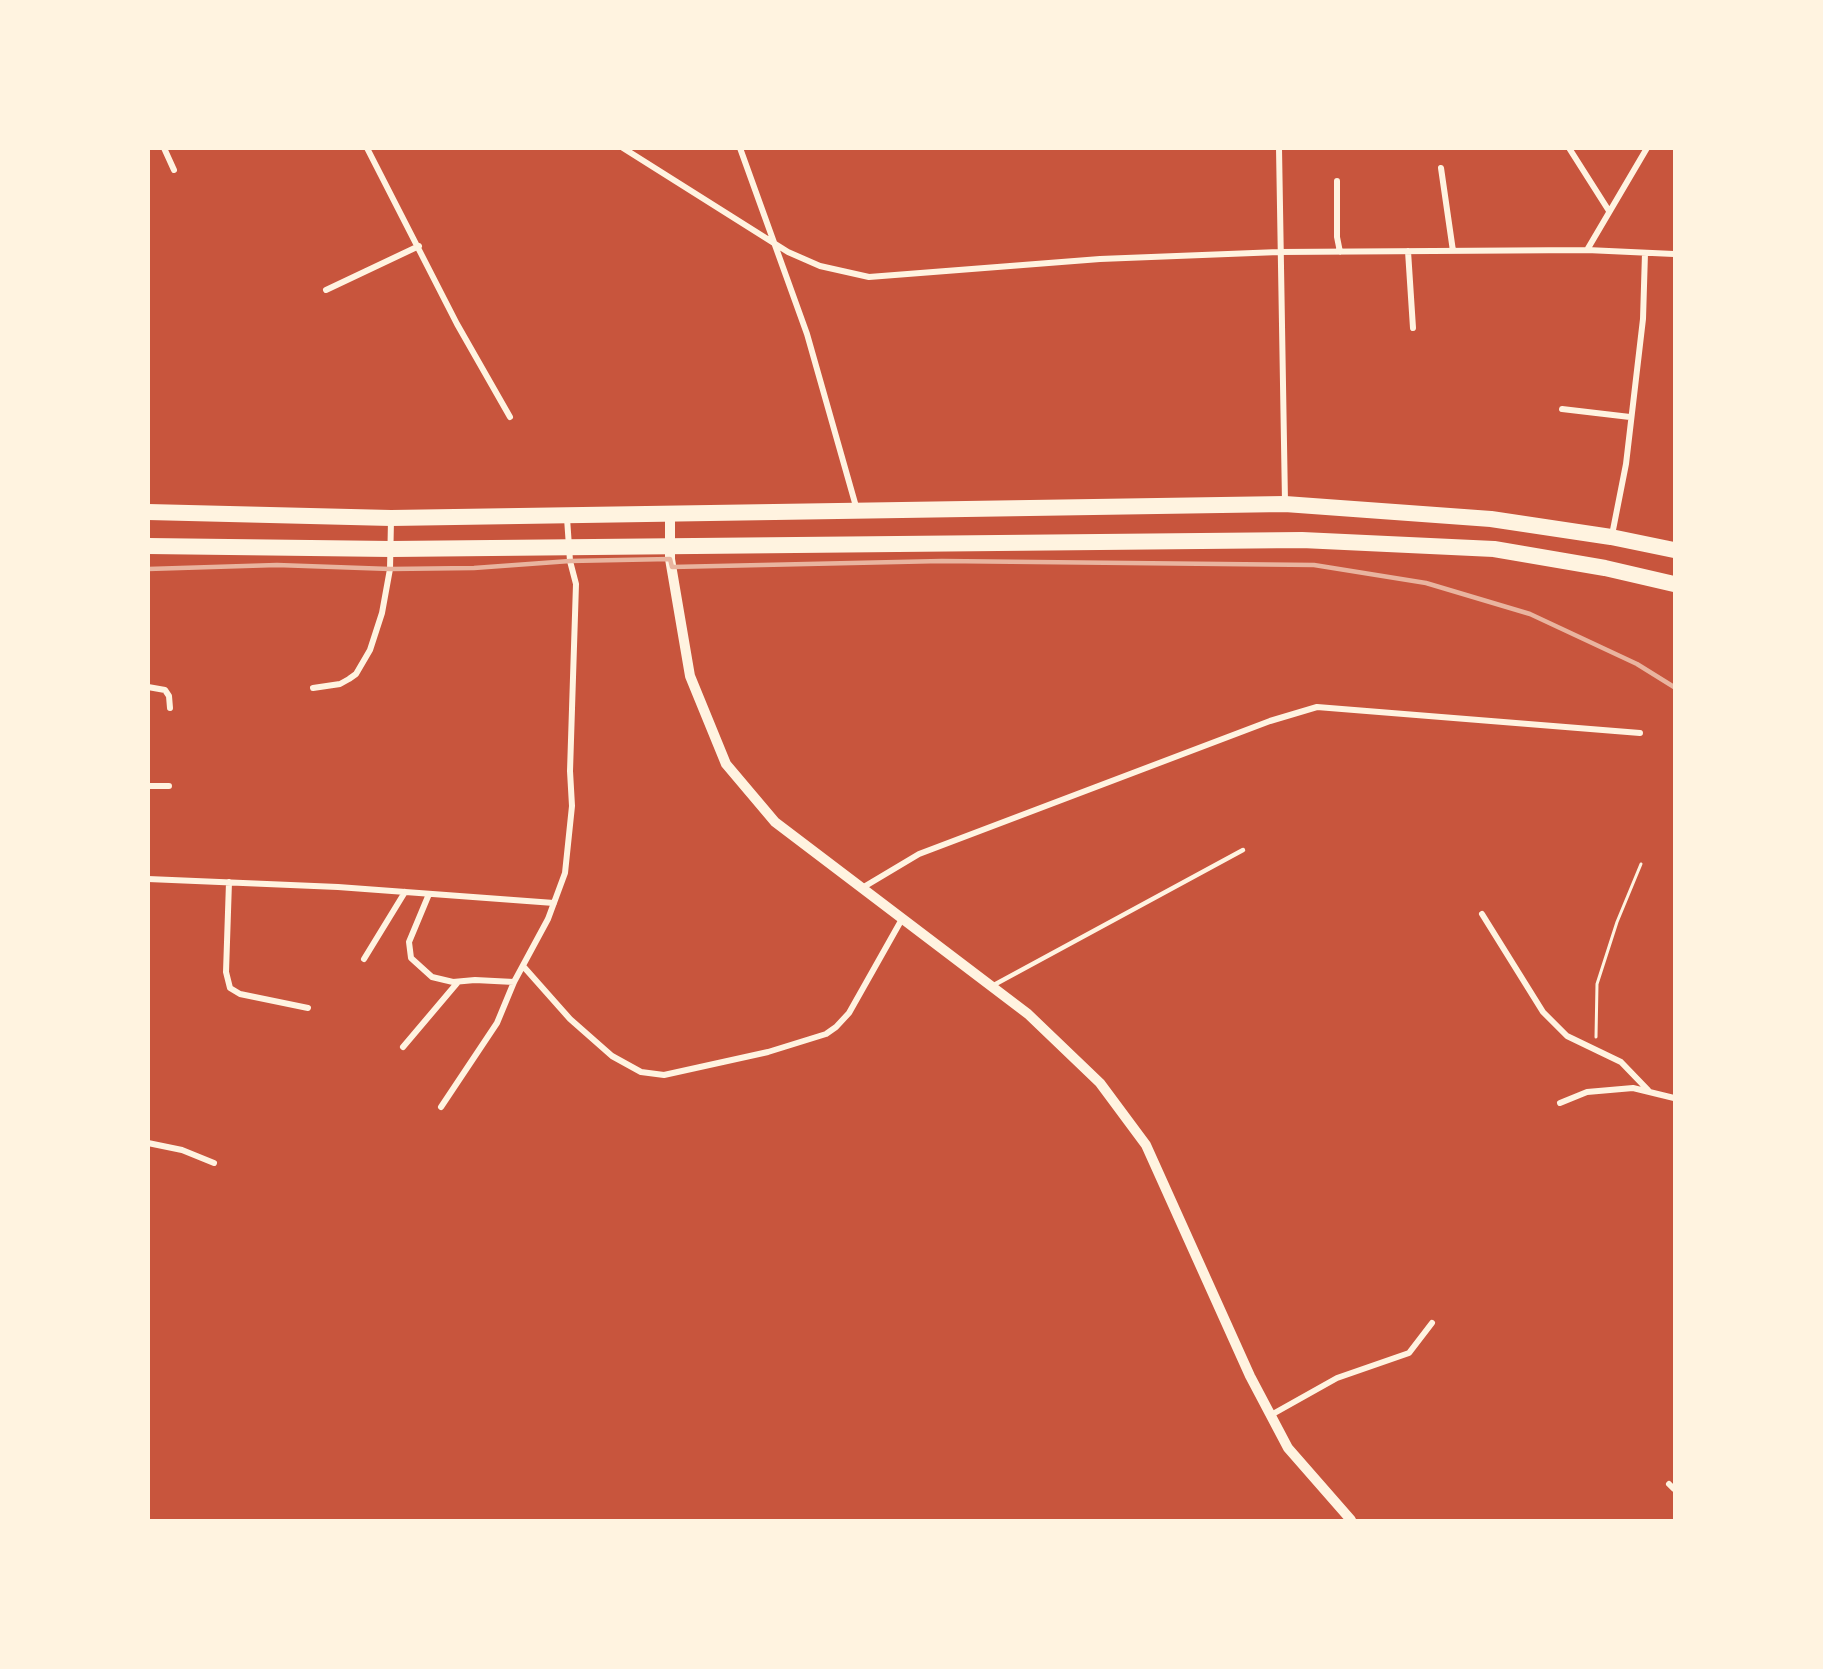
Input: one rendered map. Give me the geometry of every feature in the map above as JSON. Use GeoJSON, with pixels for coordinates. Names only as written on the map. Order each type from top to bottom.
{"type":"FeatureCollection","features":[{"type":"Feature","properties":{"kind":"highway"},"geometry":{"type":"LineString","coordinates":[[148,512],[392,518],[670,516],[1285,504],[1491,519],[1611,537],[1674,550]]}},
{"type":"Feature","properties":{"kind":"highway"},"geometry":{"type":"LineString","coordinates":[[148,546],[391,549],[1302,540],[1494,549],[1605,568],[1674,584]]}},
{"type":"Feature","properties":{"kind":"street"},"geometry":{"type":"LineString","coordinates":[[164,148],[174,170]]}},
{"type":"Feature","properties":{"kind":"street"},"geometry":{"type":"LineString","coordinates":[[367,148],[389,195],[419,246],[457,324],[510,417]]}},
{"type":"Feature","properties":{"kind":"street"},"geometry":{"type":"LineString","coordinates":[[623,148],[788,252],[820,266],[869,277],[1100,259],[1279,252],[1587,250],[1674,254]]}},
{"type":"Feature","properties":{"kind":"street"},"geometry":{"type":"LineString","coordinates":[[740,148],[807,334],[858,512]]}},
{"type":"Feature","properties":{"kind":"street"},"geometry":{"type":"LineString","coordinates":[[1279,148],[1285,504]]}},
{"type":"Feature","properties":{"kind":"street"},"geometry":{"type":"LineString","coordinates":[[1569,148],[1609,211]]}},
{"type":"Feature","properties":{"kind":"street"},"geometry":{"type":"LineString","coordinates":[[1587,250],[1647,148]]}},
{"type":"Feature","properties":{"kind":"street"},"geometry":{"type":"LineString","coordinates":[[1441,168],[1452,251]]}},
{"type":"Feature","properties":{"kind":"street"},"geometry":{"type":"LineString","coordinates":[[1336,181],[1337,237],[1340,252]]}},
{"type":"Feature","properties":{"kind":"street"},"geometry":{"type":"LineString","coordinates":[[326,290],[419,246]]}},
{"type":"Feature","properties":{"kind":"street"},"geometry":{"type":"LineString","coordinates":[[1408,251],[1413,328]]}},
{"type":"Feature","properties":{"kind":"street"},"geometry":{"type":"LineString","coordinates":[[1611,537],[1626,464],[1642,319],[1645,253]]}},
{"type":"Feature","properties":{"kind":"street"},"geometry":{"type":"LineString","coordinates":[[1562,409],[1630,417]]}},
{"type":"Feature","properties":{"kind":"street"},"geometry":{"type":"LineString","coordinates":[[441,1107],[491,1034],[514,982],[554,903],[565,873],[572,806],[570,760],[576,584],[568,547],[567,516]]}},
{"type":"Feature","properties":{"kind":"street"},"geometry":{"type":"LineString","coordinates":[[670,516],[669,545],[690,676],[726,764],[775,822],[1028,1014],[1100,1083],[1146,1145],[1251,1376],[1288,1448],[1351,1521]]}},
{"type":"Feature","properties":{"kind":"street"},"geometry":{"type":"LineString","coordinates":[[313,688],[340,684],[349,679],[356,674],[370,650],[382,613],[391,549],[392,518]]}},
{"type":"Feature","properties":{"kind":"street"},"geometry":{"type":"LineString","coordinates":[[148,687],[165,690],[170,696],[170,708]]}},
{"type":"Feature","properties":{"kind":"street"},"geometry":{"type":"LineString","coordinates":[[862,888],[919,854],[1270,721],[1317,707],[1640,733]]}},
{"type":"Feature","properties":{"kind":"street"},"geometry":{"type":"LineString","coordinates":[[148,786],[169,786]]}},
{"type":"Feature","properties":{"kind":"street"},"geometry":{"type":"LineString","coordinates":[[148,879],[405,892],[554,903]]}},
{"type":"Feature","properties":{"kind":"street"},"geometry":{"type":"LineString","coordinates":[[229,882],[226,972],[230,988],[240,994],[308,1008]]}},
{"type":"Feature","properties":{"kind":"street"},"geometry":{"type":"LineString","coordinates":[[364,959],[405,892]]}},
{"type":"Feature","properties":{"kind":"street"},"geometry":{"type":"LineString","coordinates":[[429,894],[412,932],[409,953],[411,958],[432,977],[458,982],[475,980],[514,982]]}},
{"type":"Feature","properties":{"kind":"street"},"geometry":{"type":"LineString","coordinates":[[1482,914],[1543,1012],[1567,1036],[1621,1062],[1648,1090]]}},
{"type":"Feature","properties":{"kind":"street"},"geometry":{"type":"LineString","coordinates":[[523,966],[577,1025],[612,1056],[641,1072],[664,1075],[768,1052],[826,1034],[849,1013],[902,919]]}},
{"type":"Feature","properties":{"kind":"street"},"geometry":{"type":"LineString","coordinates":[[403,1047],[458,982]]}},
{"type":"Feature","properties":{"kind":"street"},"geometry":{"type":"LineString","coordinates":[[1560,1103],[1587,1092],[1633,1088],[1674,1098]]}},
{"type":"Feature","properties":{"kind":"street"},"geometry":{"type":"LineString","coordinates":[[148,1143],[182,1150],[214,1163]]}},
{"type":"Feature","properties":{"kind":"street"},"geometry":{"type":"LineString","coordinates":[[1271,1414],[1337,1378],[1409,1353],[1432,1323]]}},
{"type":"Feature","properties":{"kind":"lane"},"geometry":{"type":"LineString","coordinates":[[991,986],[1243,850]]}},
{"type":"Feature","properties":{"kind":"path"},"geometry":{"type":"LineString","coordinates":[[1595,1051],[1597,984],[1617,922],[1641,864]]}},
{"type":"Feature","properties":{"kind":"railway"},"geometry":{"type":"LineString","coordinates":[[148,569],[277,565],[390,569],[474,568],[570,561],[670,559],[672,567],[942,561],[1314,565],[1426,583],[1530,614],[1637,664],[1674,687]]}}]}
